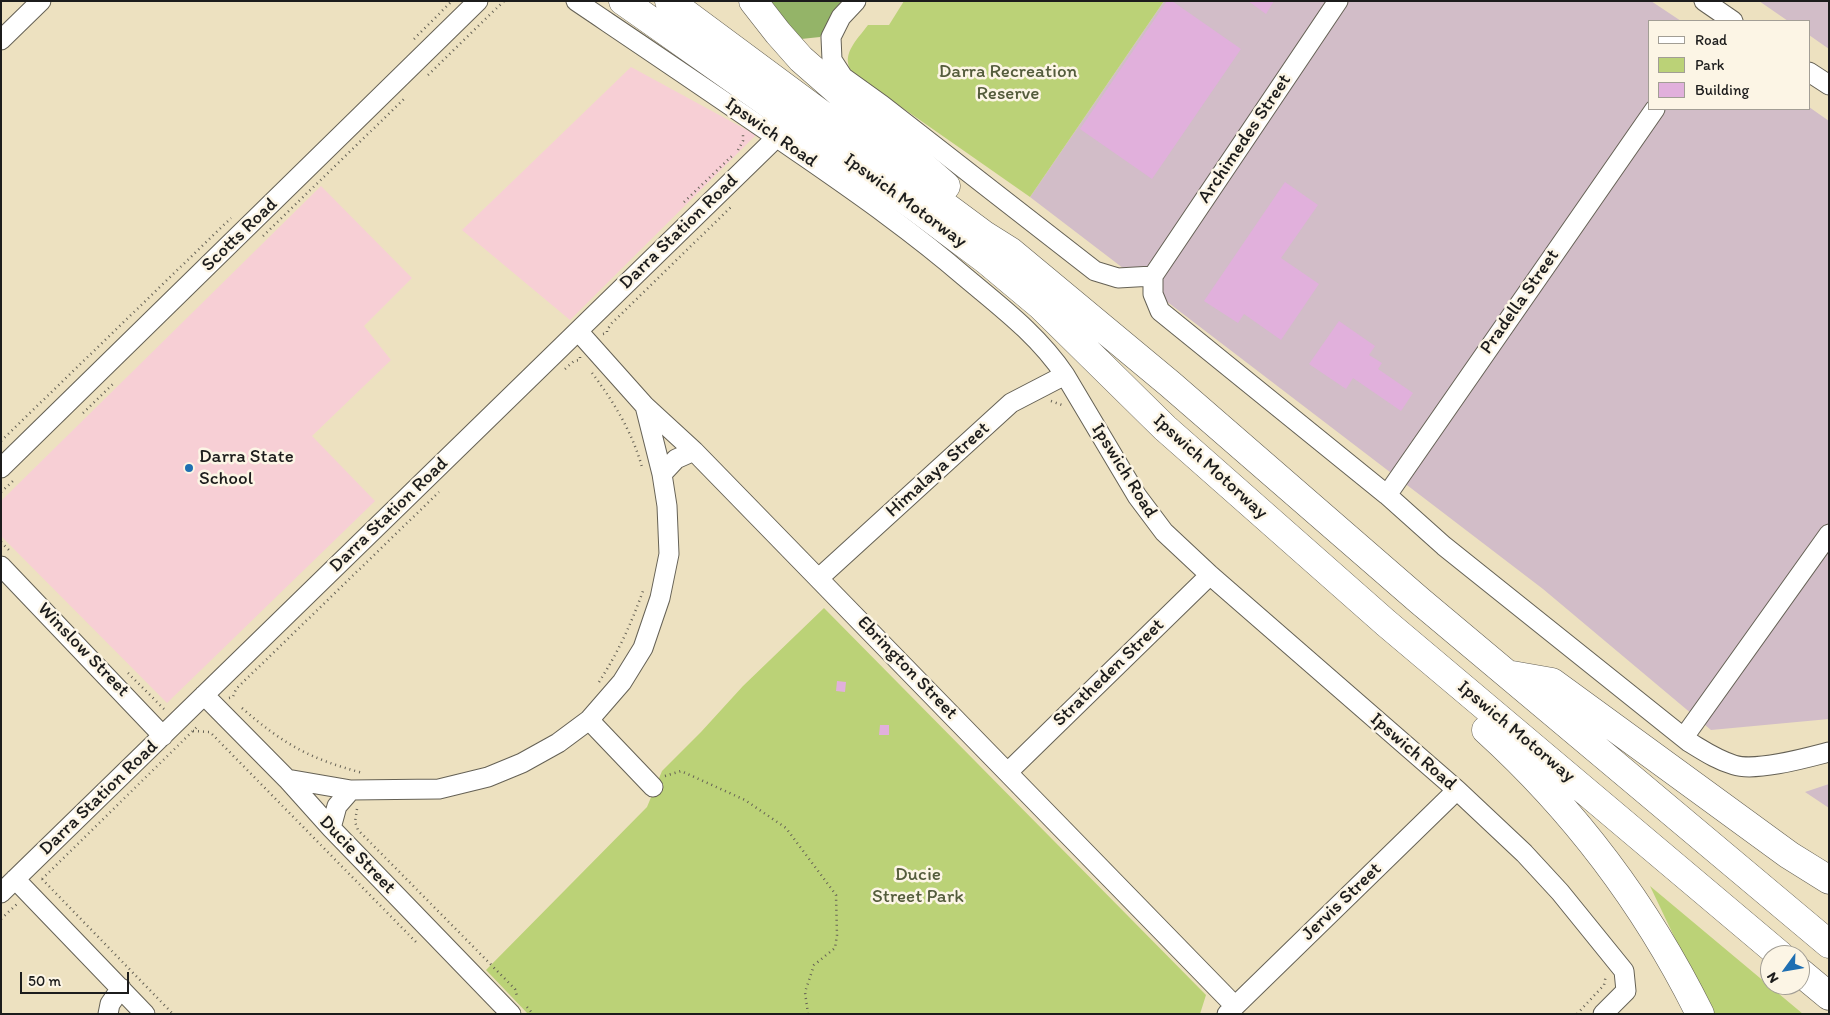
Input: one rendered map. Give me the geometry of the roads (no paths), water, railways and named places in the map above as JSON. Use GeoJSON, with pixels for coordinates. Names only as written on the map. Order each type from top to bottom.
{"type":"FeatureCollection","features":[{"type":"Feature","properties":{"kind":"highway","name":"Ipswich Motorway"},"geometry":{"type":"LineString","coordinates":[[623,1],[918,209],[986,260],[1041,306],[1165,428],[1386,623],[1768,945]]}},
{"type":"Feature","properties":{"kind":"highway","name":"Ipswich Motorway"},"geometry":{"type":"LineString","coordinates":[[669,1],[983,234],[1010,251],[1170,384],[1420,601],[1829,944]]}},
{"type":"Feature","properties":{"kind":"highway"},"geometry":{"type":"LineString","coordinates":[[753,1],[801,59],[840,95],[986,220],[1010,251]]}},
{"type":"Feature","properties":{"kind":"highway"},"geometry":{"type":"LineString","coordinates":[[1386,623],[1394,646],[1516,758],[1556,800],[1593,844],[1659,939],[1686,985],[1700,1014]]}},
{"type":"Feature","properties":{"kind":"highway"},"geometry":{"type":"LineString","coordinates":[[1508,674],[1552,682],[1788,855],[1829,880]]}},
{"type":"Feature","properties":{"kind":"highway"},"geometry":{"type":"LineString","coordinates":[[1810,980],[1829,996]]}},
{"type":"Feature","properties":{"kind":"street"},"geometry":{"type":"LineString","coordinates":[[1,40],[41,1]]}},
{"type":"Feature","properties":{"kind":"street","name":"Scotts Road"},"geometry":{"type":"LineString","coordinates":[[8,473],[478,1]]}},
{"type":"Feature","properties":{"kind":"street","name":"Ipswich Road"},"geometry":{"type":"LineString","coordinates":[[576,1],[883,211],[930,247],[1030,331],[1054,358],[1065,374],[1137,496],[1164,532],[1210,575],[1456,790],[1524,853],[1560,892],[1624,971],[1626,991],[1603,1014]]}},
{"type":"Feature","properties":{"kind":"street"},"geometry":{"type":"LineString","coordinates":[[856,1],[841,18],[831,37],[832,60],[843,77],[1095,271],[1118,278],[1153,276],[1153,294],[1160,311],[1387,495],[1444,546],[1687,740],[1714,758],[1736,766],[1767,766],[1829,752]]}},
{"type":"Feature","properties":{"kind":"street","name":"Archimedes Street"},"geometry":{"type":"LineString","coordinates":[[1153,276],[1338,1]]}},
{"type":"Feature","properties":{"kind":"street"},"geometry":{"type":"LineString","coordinates":[[1704,1],[1723,18]]}},
{"type":"Feature","properties":{"kind":"street"},"geometry":{"type":"LineString","coordinates":[[1810,73],[1829,85]]}},
{"type":"Feature","properties":{"kind":"street","name":"Pradella Street"},"geometry":{"type":"LineString","coordinates":[[1387,495],[1653,110]]}},
{"type":"Feature","properties":{"kind":"street","name":"Darra Station Road"},"geometry":{"type":"LineString","coordinates":[[1,892],[164,736],[222,700],[584,338],[777,137]]}},
{"type":"Feature","properties":{"kind":"street","name":"Ebrington Street"},"geometry":{"type":"LineString","coordinates":[[584,338],[645,406],[694,451],[1008,772],[1231,1010]]}},
{"type":"Feature","properties":{"kind":"street","name":"Himalaya Street"},"geometry":{"type":"LineString","coordinates":[[819,578],[1011,403],[1065,374]]}},
{"type":"Feature","properties":{"kind":"street"},"geometry":{"type":"LineString","coordinates":[[287,779],[354,790],[439,789],[488,777],[522,763],[558,743],[589,720],[622,682],[643,648],[660,598],[669,554],[667,506],[653,474],[645,406]]}},
{"type":"Feature","properties":{"kind":"street"},"geometry":{"type":"LineString","coordinates":[[653,474],[676,459],[694,451]]}},
{"type":"Feature","properties":{"kind":"street"},"geometry":{"type":"LineString","coordinates":[[1687,740],[1829,534]]}},
{"type":"Feature","properties":{"kind":"street","name":"Winslow Street"},"geometry":{"type":"LineString","coordinates":[[1,566],[164,736]]}},
{"type":"Feature","properties":{"kind":"street","name":"Stratheden Street"},"geometry":{"type":"LineString","coordinates":[[1008,772],[1210,575]]}},
{"type":"Feature","properties":{"kind":"street","name":"Ducie Street"},"geometry":{"type":"LineString","coordinates":[[222,700],[287,779],[331,828],[517,1005]]}},
{"type":"Feature","properties":{"kind":"street"},"geometry":{"type":"LineString","coordinates":[[589,720],[653,787]]}},
{"type":"Feature","properties":{"kind":"street"},"geometry":{"type":"LineString","coordinates":[[331,828],[337,806],[354,790]]}},
{"type":"Feature","properties":{"kind":"street","name":"Jervis Street"},"geometry":{"type":"LineString","coordinates":[[1231,1010],[1456,790]]}},
{"type":"Feature","properties":{"kind":"street"},"geometry":{"type":"LineString","coordinates":[[15,879],[145,1014]]}},
{"type":"Feature","properties":{"kind":"street"},"geometry":{"type":"LineString","coordinates":[[108,1014],[110,1004],[121,988]]}},
{"type":"Feature","properties":{"kind":"place","name":"Darra State School"},"geometry":{"type":"Point","coordinates":[189,468]}},
{"type":"Feature","properties":{"kind":"park label","name":"Darra Recreation Reserve"},"geometry":{"type":"Point","coordinates":[1008,83]}},
{"type":"Feature","properties":{"kind":"park label","name":"Ducie Street Park"},"geometry":{"type":"Point","coordinates":[918,886]}}]}
